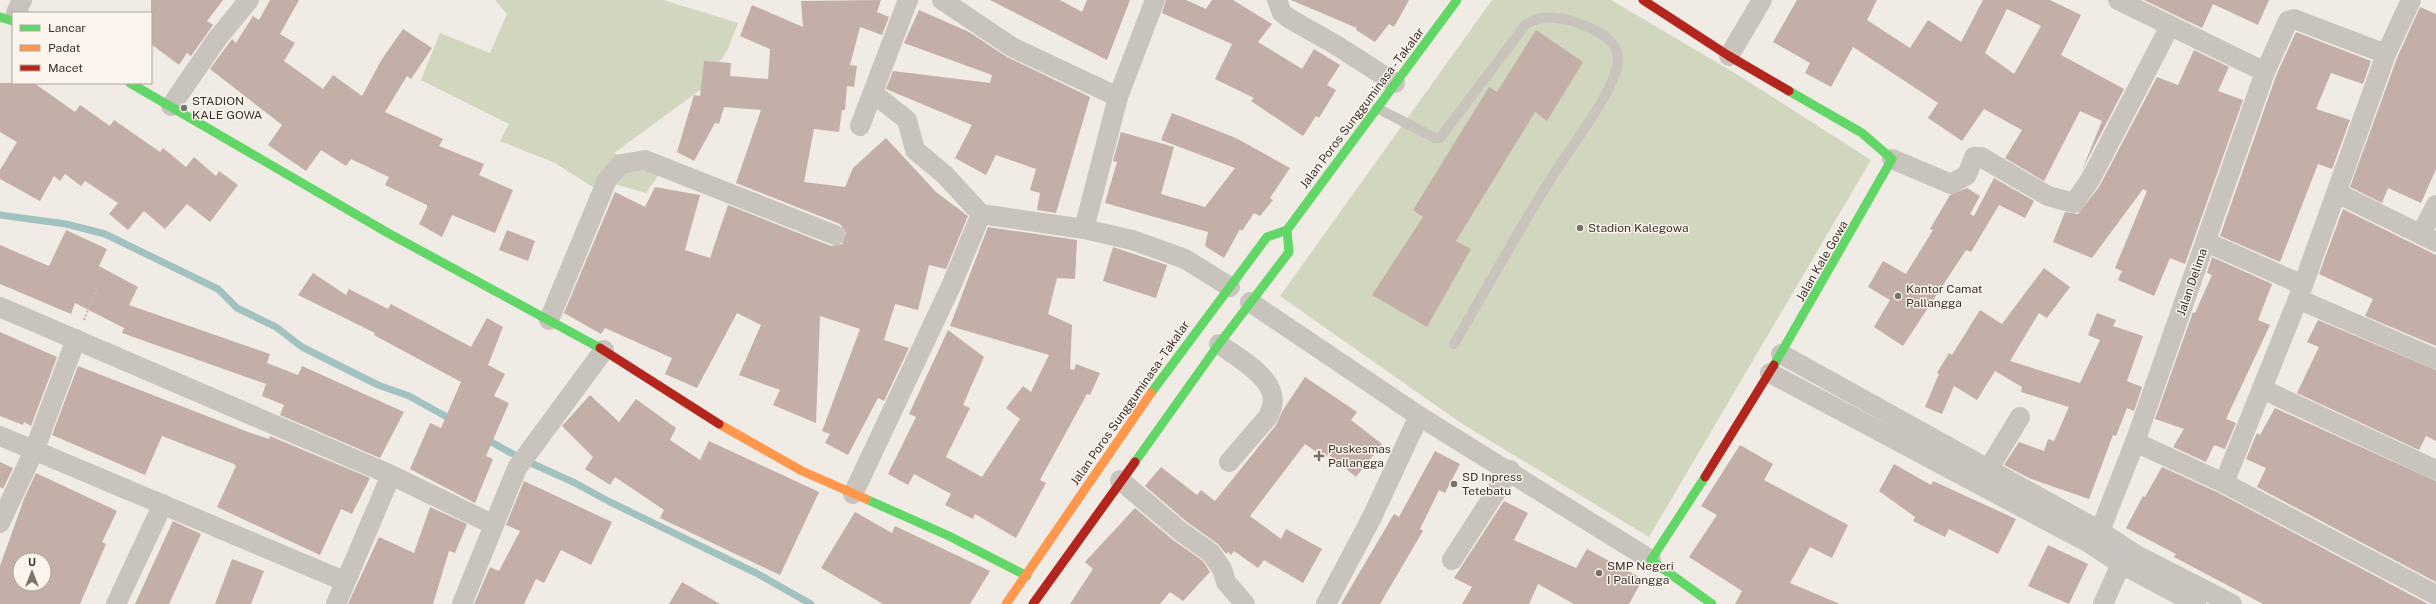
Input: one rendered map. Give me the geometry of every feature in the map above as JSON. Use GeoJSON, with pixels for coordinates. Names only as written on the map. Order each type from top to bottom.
{"type":"FeatureCollection","features":[{"type":"Feature","properties":{"kind":"main road","name":"Jalan Poros Sungguminasa - Takalar"},"geometry":{"type":"LineString","coordinates":[[1006,604],[1027,576],[1119,437],[1198,327],[1230,288],[1267,237],[1287,230],[1457,0]]}},
{"type":"Feature","properties":{"kind":"main road"},"geometry":{"type":"LineString","coordinates":[[1643,0],[1728,56],[1862,133],[1892,159]]}},
{"type":"Feature","properties":{"kind":"main road"},"geometry":{"type":"LineString","coordinates":[[0,16],[12,21]]}},
{"type":"Feature","properties":{"kind":"main road"},"geometry":{"type":"LineString","coordinates":[[132,84],[388,233],[604,350],[726,428],[802,471],[949,536],[1027,576]]}},
{"type":"Feature","properties":{"kind":"main road","name":"Jalan Kale Gowa"},"geometry":{"type":"LineString","coordinates":[[1651,560],[1715,464],[1782,354],[1869,204],[1892,159]]}},
{"type":"Feature","properties":{"kind":"main road"},"geometry":{"type":"LineString","coordinates":[[1033,604],[1120,480],[1250,302],[1289,252],[1287,230]]}},
{"type":"Feature","properties":{"kind":"main road"},"geometry":{"type":"LineString","coordinates":[[1651,560],[1712,604]]}},
{"type":"Feature","properties":{"kind":"street"},"geometry":{"type":"LineString","coordinates":[[16,12],[22,0]]}},
{"type":"Feature","properties":{"kind":"street"},"geometry":{"type":"LineString","coordinates":[[171,106],[217,39],[249,0]]}},
{"type":"Feature","properties":{"kind":"street"},"geometry":{"type":"LineString","coordinates":[[860,126],[874,94],[908,0]]}},
{"type":"Feature","properties":{"kind":"street"},"geometry":{"type":"LineString","coordinates":[[942,0],[1012,47],[1118,97]]}},
{"type":"Feature","properties":{"kind":"street"},"geometry":{"type":"LineString","coordinates":[[1084,228],[1118,97],[1155,0]]}},
{"type":"Feature","properties":{"kind":"street"},"geometry":{"type":"LineString","coordinates":[[1277,0],[1282,13],[1290,19],[1336,45],[1395,83]]}},
{"type":"Feature","properties":{"kind":"street"},"geometry":{"type":"LineString","coordinates":[[1728,56],[1762,0]]}},
{"type":"Feature","properties":{"kind":"street"},"geometry":{"type":"LineString","coordinates":[[2118,0],[2264,72]]}},
{"type":"Feature","properties":{"kind":"street"},"geometry":{"type":"LineString","coordinates":[[2224,484],[2300,292],[2386,54],[2411,0]]}},
{"type":"Feature","properties":{"kind":"street","name":"Jalan Delima"},"geometry":{"type":"LineString","coordinates":[[2095,537],[2135,442],[2264,72],[2288,22],[2291,19],[2386,54]]}},
{"type":"Feature","properties":{"kind":"street"},"geometry":{"type":"LineString","coordinates":[[1892,159],[1951,184],[1967,175],[1974,157],[1981,157],[2048,196],[2074,202],[2090,180],[2170,26]]}},
{"type":"Feature","properties":{"kind":"street"},"geometry":{"type":"LineString","coordinates":[[874,94],[907,120],[915,150],[945,175],[981,214],[1084,228],[1132,240],[1185,259],[1230,288]]}},
{"type":"Feature","properties":{"kind":"street"},"geometry":{"type":"LineString","coordinates":[[549,320],[607,180],[621,164],[645,160],[835,235]]}},
{"type":"Feature","properties":{"kind":"street"},"geometry":{"type":"LineString","coordinates":[[2337,193],[2429,238],[2436,205]]}},
{"type":"Feature","properties":{"kind":"street"},"geometry":{"type":"LineString","coordinates":[[853,494],[949,291],[981,214]]}},
{"type":"Feature","properties":{"kind":"street"},"geometry":{"type":"LineString","coordinates":[[2206,242],[2300,292],[2436,359]]}},
{"type":"Feature","properties":{"kind":"street"},"geometry":{"type":"LineString","coordinates":[[1250,302],[1419,416],[1510,470],[1651,560]]}},
{"type":"Feature","properties":{"kind":"street"},"geometry":{"type":"LineString","coordinates":[[0,307],[390,475],[494,525]]}},
{"type":"Feature","properties":{"kind":"street"},"geometry":{"type":"LineString","coordinates":[[0,523],[34,450],[76,339]]}},
{"type":"Feature","properties":{"kind":"street"},"geometry":{"type":"LineString","coordinates":[[1219,344],[1262,377],[1269,384],[1273,396],[1271,412],[1229,462]]}},
{"type":"Feature","properties":{"kind":"street"},"geometry":{"type":"LineString","coordinates":[[462,604],[521,461],[604,350]]}},
{"type":"Feature","properties":{"kind":"street"},"geometry":{"type":"LineString","coordinates":[[1782,354],[1989,468],[2196,604]]}},
{"type":"Feature","properties":{"kind":"street"},"geometry":{"type":"LineString","coordinates":[[1770,373],[1863,423],[2095,537]]}},
{"type":"Feature","properties":{"kind":"street"},"geometry":{"type":"LineString","coordinates":[[2262,389],[2436,470]]}},
{"type":"Feature","properties":{"kind":"street"},"geometry":{"type":"LineString","coordinates":[[1863,423],[1874,404]]}},
{"type":"Feature","properties":{"kind":"street"},"geometry":{"type":"LineString","coordinates":[[1326,604],[1372,517],[1419,416]]}},
{"type":"Feature","properties":{"kind":"street"},"geometry":{"type":"LineString","coordinates":[[1989,468],[2020,417]]}},
{"type":"Feature","properties":{"kind":"street"},"geometry":{"type":"LineString","coordinates":[[0,436],[344,581]]}},
{"type":"Feature","properties":{"kind":"street"},"geometry":{"type":"LineString","coordinates":[[2135,442],[2224,484],[2436,595]]}},
{"type":"Feature","properties":{"kind":"street"},"geometry":{"type":"LineString","coordinates":[[1452,560],[1510,470]]}},
{"type":"Feature","properties":{"kind":"street"},"geometry":{"type":"LineString","coordinates":[[336,604],[344,581],[390,475]]}},
{"type":"Feature","properties":{"kind":"street"},"geometry":{"type":"LineString","coordinates":[[1120,480],[1180,530],[1211,553],[1222,569],[1226,582],[1245,604]]}},
{"type":"Feature","properties":{"kind":"street"},"geometry":{"type":"LineString","coordinates":[[116,604],[163,504]]}},
{"type":"Feature","properties":{"kind":"street"},"geometry":{"type":"LineString","coordinates":[[2103,604],[2130,560]]}},
{"type":"Feature","properties":{"kind":"street"},"geometry":{"type":"LineString","coordinates":[[2130,560],[2232,604]]}},
{"type":"Feature","properties":{"kind":"lane"},"geometry":{"type":"LineString","coordinates":[[1377,108],[1435,138],[1440,138],[1491,67],[1526,24],[1533,20],[1546,17],[1565,19],[1600,32],[1616,49],[1618,60],[1609,88],[1551,177],[1454,344]]}},
{"type":"Feature","properties":{"kind":"path"},"geometry":{"type":"LineString","coordinates":[[76,339],[97,287]]}},
{"type":"Feature","properties":{"kind":"green space"},"geometry":{"type":"Polygon","coordinates":[[[495,0],[663,0],[738,23],[728,49],[703,88],[614,153],[660,173],[646,193],[608,182],[596,189],[555,163],[500,141],[509,124],[421,80],[440,33],[490,53],[507,14],[495,0]]]}},
{"type":"Feature","properties":{"kind":"green space","name":"Stadion Kalegowa"},"geometry":{"type":"Polygon","coordinates":[[[1492,0],[1611,0],[1738,75],[1871,160],[1649,537],[1461,423],[1280,296],[1492,0]]]}},
{"type":"Feature","properties":{"kind":"building"},"geometry":{"type":"Polygon","coordinates":[[[151,0],[223,0],[207,21],[213,25],[191,56],[187,53],[179,65],[152,45],[151,0]]]}},
{"type":"Feature","properties":{"kind":"building"},"geometry":{"type":"Polygon","coordinates":[[[270,0],[299,0],[280,34],[295,43],[284,61],[323,89],[333,75],[362,96],[382,59],[403,29],[432,48],[411,79],[407,76],[385,112],[443,139],[439,146],[484,164],[479,175],[513,190],[495,233],[452,215],[442,237],[419,224],[427,205],[385,185],[389,177],[351,159],[346,166],[321,150],[306,171],[268,145],[282,125],[210,69],[232,39],[236,43],[253,16],[259,20],[270,0]]]}},
{"type":"Feature","properties":{"kind":"building"},"geometry":{"type":"Polygon","coordinates":[[[881,0],[877,12],[889,17],[882,35],[860,27],[850,65],[857,66],[854,87],[847,86],[845,110],[842,110],[839,132],[814,129],[804,182],[845,187],[853,168],[886,138],[936,192],[968,216],[946,269],[929,265],[918,310],[895,304],[884,340],[909,348],[884,401],[878,398],[848,455],[825,443],[830,434],[822,431],[860,329],[820,316],[816,423],[773,405],[780,390],[739,375],[761,325],[737,313],[697,388],[665,374],[672,358],[605,328],[601,334],[564,313],[615,192],[645,207],[655,187],[700,195],[685,250],[710,258],[728,205],[831,246],[842,244],[846,233],[840,224],[736,183],[761,110],[724,107],[719,124],[715,123],[694,161],[677,152],[694,95],[700,96],[704,61],[731,63],[730,76],[768,79],[770,49],[740,36],[752,5],[803,27],[801,1],[881,0]]]}},
{"type":"Feature","properties":{"kind":"building"},"geometry":{"type":"Polygon","coordinates":[[[990,0],[1060,0],[1082,12],[1087,0],[1130,0],[1107,60],[990,0]]]}},
{"type":"Feature","properties":{"kind":"building"},"geometry":{"type":"Polygon","coordinates":[[[1166,0],[1186,0],[1206,9],[1212,0],[1233,0],[1272,24],[1258,42],[1302,69],[1314,49],[1340,65],[1327,85],[1336,90],[1319,118],[1316,116],[1303,136],[1251,101],[1254,98],[1215,79],[1232,44],[1162,13],[1166,0]]]}},
{"type":"Feature","properties":{"kind":"building"},"geometry":{"type":"Polygon","coordinates":[[[1291,0],[1409,0],[1394,27],[1389,24],[1375,42],[1356,30],[1357,28],[1291,0]]]}},
{"type":"Feature","properties":{"kind":"building"},"geometry":{"type":"Polygon","coordinates":[[[1797,0],[1877,0],[1867,20],[1910,48],[1928,20],[1961,42],[1983,0],[2050,0],[2081,15],[2061,55],[2124,89],[2082,170],[2102,121],[2080,111],[2044,181],[2005,158],[2022,130],[1984,109],[1962,141],[1928,118],[1938,103],[1853,47],[1831,87],[1805,73],[1810,63],[1773,42],[1797,0]],[[2007,9],[1985,53],[2014,74],[2041,26],[2007,9]]]}},
{"type":"Feature","properties":{"kind":"building"},"geometry":{"type":"Polygon","coordinates":[[[2144,0],[2269,0],[2258,25],[2213,4],[2202,28],[2144,0]]]}},
{"type":"Feature","properties":{"kind":"building"},"geometry":{"type":"Polygon","coordinates":[[[2420,7],[2436,14],[2436,169],[2421,203],[2388,188],[2382,203],[2350,187],[2397,58],[2420,7]]]}},
{"type":"Feature","properties":{"kind":"building"},"geometry":{"type":"Polygon","coordinates":[[[919,10],[969,32],[1007,57],[1090,97],[1056,213],[1037,210],[1040,193],[1030,190],[1036,169],[996,155],[986,175],[955,158],[972,125],[886,89],[893,71],[990,83],[992,75],[904,43],[919,10]]]}},
{"type":"Feature","properties":{"kind":"building"},"geometry":{"type":"Polygon","coordinates":[[[1536,30],[1583,62],[1547,121],[1535,112],[1456,241],[1471,249],[1427,327],[1372,295],[1423,217],[1413,210],[1489,87],[1497,92],[1536,30]]]}},
{"type":"Feature","properties":{"kind":"building"},"geometry":{"type":"Polygon","coordinates":[[[2296,32],[2371,61],[2363,84],[2331,73],[2316,109],[2350,120],[2332,169],[2318,164],[2280,262],[2220,236],[2276,76],[2296,32]]]}},
{"type":"Feature","properties":{"kind":"building"},"geometry":{"type":"Polygon","coordinates":[[[2194,50],[2229,67],[2218,91],[2243,100],[2185,264],[2170,258],[2154,296],[2118,280],[2122,271],[2115,268],[2147,191],[2143,189],[2092,258],[2053,242],[2065,212],[2078,214],[2099,187],[2157,77],[2178,85],[2194,50]]]}},
{"type":"Feature","properties":{"kind":"building"},"geometry":{"type":"Polygon","coordinates":[[[0,83],[35,84],[75,112],[80,105],[110,126],[114,120],[160,152],[163,148],[186,167],[194,157],[216,176],[219,171],[238,185],[210,222],[187,204],[165,229],[144,211],[128,230],[109,214],[118,203],[85,181],[81,186],[65,174],[60,181],[54,176],[40,201],[0,179],[0,170],[17,142],[0,132],[0,83]]]}},
{"type":"Feature","properties":{"kind":"building"},"geometry":{"type":"Polygon","coordinates":[[[1172,113],[1236,138],[1290,168],[1270,198],[1273,200],[1260,216],[1254,213],[1242,231],[1240,229],[1224,258],[1205,246],[1208,232],[1105,203],[1117,162],[1113,161],[1121,132],[1174,147],[1161,194],[1205,207],[1235,168],[1161,140],[1172,113]]]}},
{"type":"Feature","properties":{"kind":"building"},"geometry":{"type":"Polygon","coordinates":[[[1994,178],[2034,201],[2025,218],[1999,205],[1971,252],[1966,250],[1903,346],[1874,327],[1890,300],[1868,287],[1883,261],[1906,274],[1933,230],[1930,229],[1950,195],[1967,188],[1980,196],[1970,214],[1974,216],[1994,178]]]}},
{"type":"Feature","properties":{"kind":"building"},"geometry":{"type":"Polygon","coordinates":[[[2343,209],[2436,255],[2436,346],[2365,316],[2373,299],[2319,274],[2343,209]]]}},
{"type":"Feature","properties":{"kind":"building"},"geometry":{"type":"Polygon","coordinates":[[[988,227],[1077,240],[1075,279],[1057,278],[1048,314],[1072,325],[1070,369],[1074,370],[1076,364],[1100,373],[1090,395],[1087,394],[1040,480],[1046,483],[1016,538],[975,514],[973,519],[945,505],[951,494],[914,474],[908,485],[888,474],[916,417],[909,414],[948,330],[984,357],[963,405],[970,408],[946,457],[982,477],[1020,419],[1006,408],[1023,386],[1031,392],[1049,355],[950,326],[988,227]]]}},
{"type":"Feature","properties":{"kind":"building"},"geometry":{"type":"Polygon","coordinates":[[[66,230],[107,249],[99,266],[138,287],[129,305],[270,354],[267,363],[298,375],[302,366],[404,412],[380,458],[280,415],[284,405],[262,396],[266,384],[122,333],[124,328],[75,303],[71,314],[0,284],[0,245],[49,266],[66,230]]]}},
{"type":"Feature","properties":{"kind":"building"},"geometry":{"type":"Polygon","coordinates":[[[507,230],[535,241],[528,261],[499,250],[507,230]]]}},
{"type":"Feature","properties":{"kind":"building"},"geometry":{"type":"Polygon","coordinates":[[[1113,247],[1167,265],[1156,298],[1103,281],[1113,247]]]}},
{"type":"Feature","properties":{"kind":"building"},"geometry":{"type":"Polygon","coordinates":[[[2212,257],[2272,284],[2258,320],[2270,325],[2226,419],[2236,423],[2225,449],[2214,445],[2206,462],[2173,447],[2184,429],[2155,419],[2193,312],[2195,313],[2212,275],[2207,273],[2212,257]]]}},
{"type":"Feature","properties":{"kind":"building"},"geometry":{"type":"Polygon","coordinates":[[[2044,268],[2070,287],[2047,318],[2039,313],[2010,361],[2080,383],[2100,340],[2088,335],[2097,313],[2116,320],[2113,326],[2143,336],[2127,381],[2142,387],[2134,411],[2127,408],[2116,436],[2113,435],[2089,499],[2031,479],[2004,465],[2019,442],[2044,451],[2048,439],[2054,441],[2069,407],[2021,392],[2022,387],[1995,371],[1977,400],[1954,386],[1942,414],[1925,407],[1939,374],[1937,373],[1949,353],[1952,355],[1980,310],[2002,324],[2044,268]]]}},
{"type":"Feature","properties":{"kind":"building"},"geometry":{"type":"Polygon","coordinates":[[[313,273],[346,295],[349,289],[388,309],[391,304],[471,347],[487,318],[503,327],[488,365],[505,374],[494,396],[509,403],[486,456],[493,459],[475,503],[410,469],[430,423],[441,428],[461,382],[374,335],[375,333],[298,295],[313,273]]]}},
{"type":"Feature","properties":{"kind":"building"},"geometry":{"type":"Polygon","coordinates":[[[2318,320],[2436,370],[2436,441],[2426,436],[2419,450],[2297,393],[2319,347],[2307,342],[2318,320]]]}},
{"type":"Feature","properties":{"kind":"building"},"geometry":{"type":"Polygon","coordinates":[[[0,332],[57,357],[31,426],[24,422],[23,425],[0,416],[0,332]]]}},
{"type":"Feature","properties":{"kind":"building"},"geometry":{"type":"Polygon","coordinates":[[[78,366],[248,432],[269,439],[270,436],[370,478],[352,514],[341,509],[320,555],[217,507],[236,466],[234,464],[162,436],[145,475],[52,435],[78,366]]]}},
{"type":"Feature","properties":{"kind":"building"},"geometry":{"type":"Polygon","coordinates":[[[1305,377],[1357,412],[1351,420],[1382,444],[1356,477],[1328,454],[1325,458],[1305,444],[1250,516],[1281,539],[1286,529],[1322,549],[1303,583],[1264,560],[1258,568],[1234,551],[1231,555],[1228,552],[1226,554],[1218,544],[1187,522],[1145,486],[1161,467],[1197,495],[1201,490],[1215,501],[1276,425],[1283,410],[1305,377]]]}},
{"type":"Feature","properties":{"kind":"building"},"geometry":{"type":"Polygon","coordinates":[[[590,395],[619,422],[636,399],[676,428],[670,440],[700,460],[709,441],[819,492],[780,575],[660,518],[664,510],[615,477],[610,485],[585,469],[593,457],[562,426],[590,395]]]}},
{"type":"Feature","properties":{"kind":"building"},"geometry":{"type":"Polygon","coordinates":[[[2275,408],[2436,481],[2436,582],[2257,487],[2266,468],[2246,459],[2257,433],[2260,435],[2275,408]]]}},
{"type":"Feature","properties":{"kind":"building"},"geometry":{"type":"Polygon","coordinates":[[[1740,445],[1773,464],[1764,480],[1848,525],[1832,558],[1810,547],[1790,583],[1840,604],[1735,604],[1742,591],[1689,557],[1717,515],[1701,506],[1740,445]]]}},
{"type":"Feature","properties":{"kind":"building"},"geometry":{"type":"Polygon","coordinates":[[[1435,451],[1460,464],[1445,493],[1439,490],[1420,529],[1423,531],[1380,604],[1341,604],[1394,514],[1399,517],[1435,451]]]}},
{"type":"Feature","properties":{"kind":"building"},"geometry":{"type":"Polygon","coordinates":[[[0,462],[13,468],[3,489],[0,487],[0,462]]]}},
{"type":"Feature","properties":{"kind":"building"},"geometry":{"type":"Polygon","coordinates":[[[1894,464],[1931,485],[1933,481],[2016,519],[1998,554],[1949,529],[1945,537],[1913,521],[1915,517],[1879,491],[1894,464]]]}},
{"type":"Feature","properties":{"kind":"building"},"geometry":{"type":"Polygon","coordinates":[[[2162,467],[2219,493],[2428,604],[2263,604],[2174,557],[2176,554],[2126,528],[2143,496],[2145,497],[2162,467]]]}},
{"type":"Feature","properties":{"kind":"building"},"geometry":{"type":"Polygon","coordinates":[[[36,473],[117,511],[102,542],[106,544],[80,604],[0,604],[0,566],[24,499],[36,473]]]}},
{"type":"Feature","properties":{"kind":"building"},"geometry":{"type":"Polygon","coordinates":[[[524,481],[612,522],[591,565],[561,550],[544,583],[536,579],[524,604],[474,604],[490,567],[499,571],[520,531],[506,525],[524,481]]]}},
{"type":"Feature","properties":{"kind":"building"},"geometry":{"type":"Polygon","coordinates":[[[1504,501],[1528,513],[1514,540],[1576,568],[1587,549],[1643,579],[1629,604],[1574,604],[1538,584],[1529,604],[1462,604],[1472,587],[1454,578],[1504,501]]]}},
{"type":"Feature","properties":{"kind":"building"},"geometry":{"type":"Polygon","coordinates":[[[430,507],[467,524],[455,553],[449,551],[433,604],[348,604],[379,537],[414,553],[430,507]]]}},
{"type":"Feature","properties":{"kind":"building"},"geometry":{"type":"Polygon","coordinates":[[[1135,508],[1173,540],[1203,561],[1210,572],[1183,601],[1170,592],[1160,604],[1070,604],[1093,569],[1085,562],[1135,508]]]}},
{"type":"Feature","properties":{"kind":"building"},"geometry":{"type":"Polygon","coordinates":[[[855,512],[892,533],[895,526],[990,571],[970,604],[883,604],[821,568],[855,512]]]}},
{"type":"Feature","properties":{"kind":"building"},"geometry":{"type":"Polygon","coordinates":[[[173,521],[201,534],[169,604],[135,604],[173,521]]]}},
{"type":"Feature","properties":{"kind":"building"},"geometry":{"type":"Polygon","coordinates":[[[2048,545],[2088,564],[2069,604],[2028,586],[2048,545]]]}},
{"type":"Feature","properties":{"kind":"building"},"geometry":{"type":"Polygon","coordinates":[[[232,559],[264,571],[251,604],[215,604],[232,559]]]}},
{"type":"Feature","properties":{"kind":"building"},"geometry":{"type":"Polygon","coordinates":[[[682,582],[720,604],[669,604],[682,582]]]}},
{"type":"Feature","properties":{"kind":"waterway"},"geometry":{"type":"LineString","coordinates":[[0,215],[66,224],[105,234],[218,289],[237,308],[276,327],[302,347],[378,385],[409,396],[454,421]]}},
{"type":"Feature","properties":{"kind":"waterway"},"geometry":{"type":"LineString","coordinates":[[484,438],[520,458],[575,483],[610,502],[758,574],[811,604]]}},
{"type":"Feature","properties":{"kind":"traffic: fast"},"geometry":{"type":"LineString","coordinates":[[1151,393],[1267,237],[1287,230],[1457,0]]}},
{"type":"Feature","properties":{"kind":"traffic: fast"},"geometry":{"type":"LineString","coordinates":[[0,17],[12,21]]}},
{"type":"Feature","properties":{"kind":"traffic: fast"},"geometry":{"type":"LineString","coordinates":[[132,84],[388,233],[600,348]]}},
{"type":"Feature","properties":{"kind":"traffic: fast"},"geometry":{"type":"LineString","coordinates":[[1774,365],[1892,159],[1862,133],[1789,91]]}},
{"type":"Feature","properties":{"kind":"traffic: fast"},"geometry":{"type":"LineString","coordinates":[[1135,462],[1219,344],[1289,252],[1287,230]]}},
{"type":"Feature","properties":{"kind":"traffic: fast"},"geometry":{"type":"LineString","coordinates":[[1705,477],[1651,560],[1712,604]]}},
{"type":"Feature","properties":{"kind":"traffic: fast"},"geometry":{"type":"LineString","coordinates":[[866,499],[949,536],[1027,576]]}},
{"type":"Feature","properties":{"kind":"traffic: slow"},"geometry":{"type":"LineString","coordinates":[[1006,604],[1151,393]]}},
{"type":"Feature","properties":{"kind":"traffic: slow"},"geometry":{"type":"LineString","coordinates":[[719,424],[802,471],[866,499]]}},
{"type":"Feature","properties":{"kind":"traffic: jam"},"geometry":{"type":"LineString","coordinates":[[1643,0],[1729,56],[1789,91]]}},
{"type":"Feature","properties":{"kind":"traffic: jam"},"geometry":{"type":"LineString","coordinates":[[600,348],[719,424]]}},
{"type":"Feature","properties":{"kind":"traffic: jam"},"geometry":{"type":"LineString","coordinates":[[1705,477],[1774,365]]}},
{"type":"Feature","properties":{"kind":"traffic: jam"},"geometry":{"type":"LineString","coordinates":[[1033,604],[1135,462]]}},
{"type":"Feature","properties":{"kind":"place","name":"STADION KALE GOWA"},"geometry":{"type":"Point","coordinates":[184,108]}},
{"type":"Feature","properties":{"kind":"place","name":"Stadion Kalegowa"},"geometry":{"type":"Point","coordinates":[1580,228]}},
{"type":"Feature","properties":{"kind":"place","name":"Kantor Camat Pallangga"},"geometry":{"type":"Point","coordinates":[1898,296]}},
{"type":"Feature","properties":{"kind":"place","name":"Puskesmas Pallangga"},"geometry":{"type":"Point","coordinates":[1319,456]}},
{"type":"Feature","properties":{"kind":"place","name":"SD Inpress Tetebatu"},"geometry":{"type":"Point","coordinates":[1454,484]}},
{"type":"Feature","properties":{"kind":"place","name":"SMP Negeri I Pallangga"},"geometry":{"type":"Point","coordinates":[1599,573]}}]}
